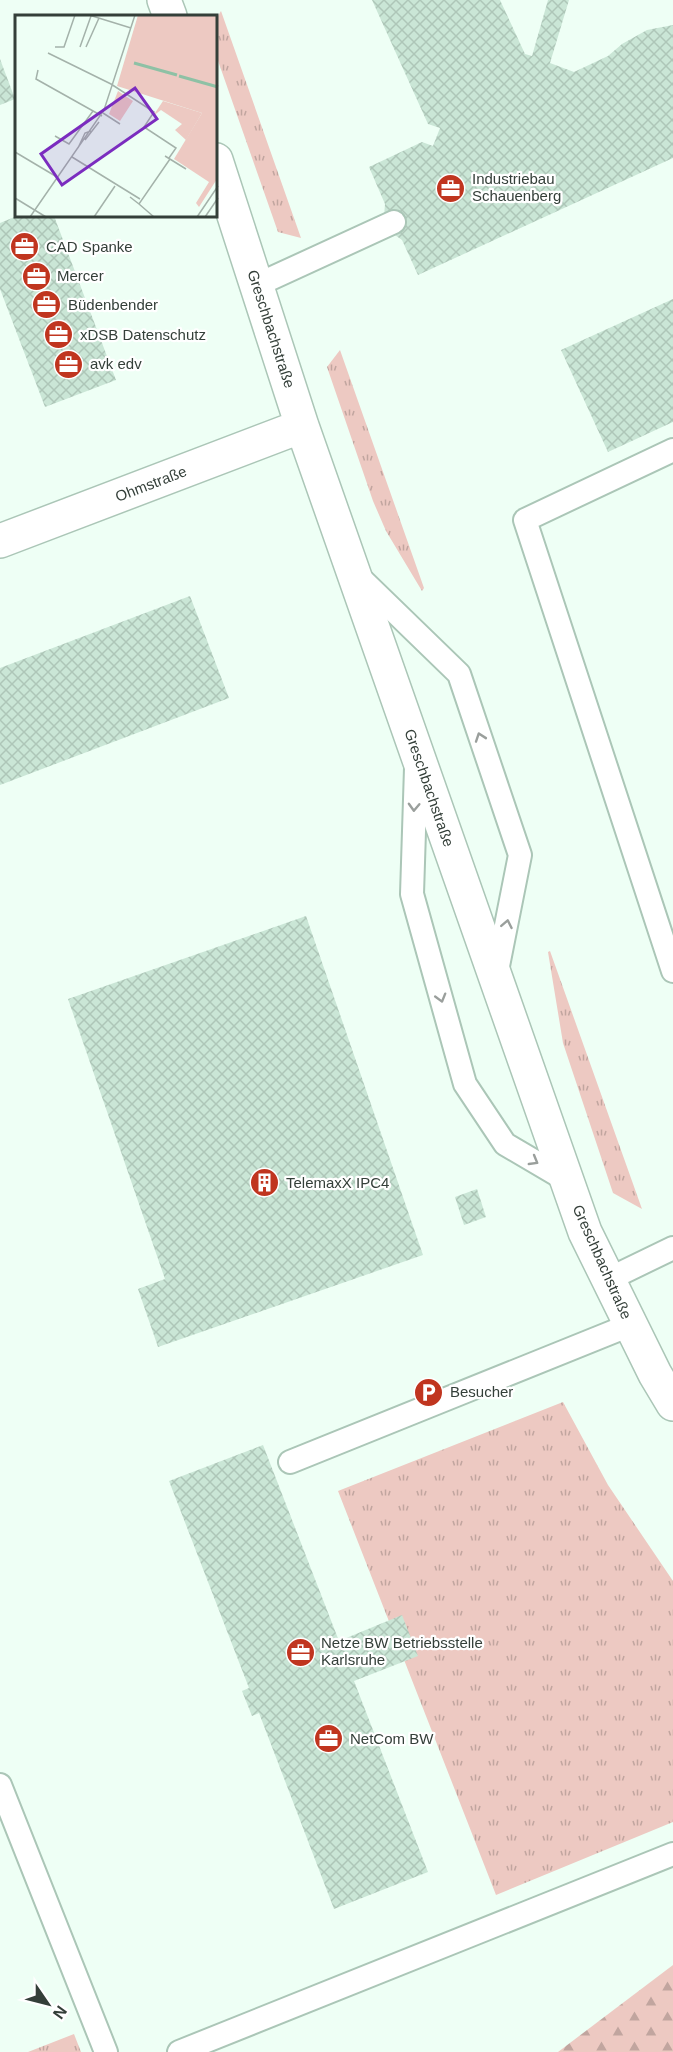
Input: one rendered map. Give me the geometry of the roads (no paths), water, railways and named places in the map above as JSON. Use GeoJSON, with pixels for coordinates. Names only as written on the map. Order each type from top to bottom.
{"type":"FeatureCollection","features":[{"type":"Feature","properties":{"kind":"street","name":"Greschbachstraße"},"geometry":{"type":"LineString","coordinates":[[218,166],[302,426],[585,1232],[630,1325],[673,1404]]}},
{"type":"Feature","properties":{"kind":"street","name":"Ohmstraße"},"geometry":{"type":"LineString","coordinates":[[0,541],[302,426]]}},
{"type":"Feature","properties":{"kind":"lane"},"geometry":{"type":"LineString","coordinates":[[257,285],[394,222]]}},
{"type":"Feature","properties":{"kind":"lane"},"geometry":{"type":"LineString","coordinates":[[673,450],[525,520],[673,971]]}},
{"type":"Feature","properties":{"kind":"lane"},"geometry":{"type":"LineString","coordinates":[[354,571],[459,674],[520,855],[495,981]]}},
{"type":"Feature","properties":{"kind":"lane"},"geometry":{"type":"LineString","coordinates":[[416,749],[412,894],[465,1084],[505,1144],[568,1181]]}},
{"type":"Feature","properties":{"kind":"lane"},"geometry":{"type":"LineString","coordinates":[[607,1280],[673,1248]]}},
{"type":"Feature","properties":{"kind":"lane"},"geometry":{"type":"LineString","coordinates":[[290,1462],[630,1325]]}},
{"type":"Feature","properties":{"kind":"lane"},"geometry":{"type":"LineString","coordinates":[[0,1785],[106,2052]]}},
{"type":"Feature","properties":{"kind":"lane"},"geometry":{"type":"LineString","coordinates":[[179,2052],[673,1854]]}},
{"type":"Feature","properties":{"kind":"place","name":"Industriebau Schauenberg"},"geometry":{"type":"Point","coordinates":[451,188]}},
{"type":"Feature","properties":{"kind":"place","name":"CAD Spanke"},"geometry":{"type":"Point","coordinates":[25,247]}},
{"type":"Feature","properties":{"kind":"place","name":"Mercer"},"geometry":{"type":"Point","coordinates":[36,276]}},
{"type":"Feature","properties":{"kind":"place","name":"Büdenbender"},"geometry":{"type":"Point","coordinates":[47,305]}},
{"type":"Feature","properties":{"kind":"place","name":"xDSB Datenschutz"},"geometry":{"type":"Point","coordinates":[59,335]}},
{"type":"Feature","properties":{"kind":"place","name":"avk edv"},"geometry":{"type":"Point","coordinates":[69,364]}},
{"type":"Feature","properties":{"kind":"place","name":"TelemaxX IPC4"},"geometry":{"type":"Point","coordinates":[265,1183]}},
{"type":"Feature","properties":{"kind":"place","name":"Besucher"},"geometry":{"type":"Point","coordinates":[429,1392]}},
{"type":"Feature","properties":{"kind":"place","name":"Netze BW Betriebsstelle Karlsruhe"},"geometry":{"type":"Point","coordinates":[300,1652]}},
{"type":"Feature","properties":{"kind":"place","name":"NetCom BW"},"geometry":{"type":"Point","coordinates":[329,1739]}}]}
